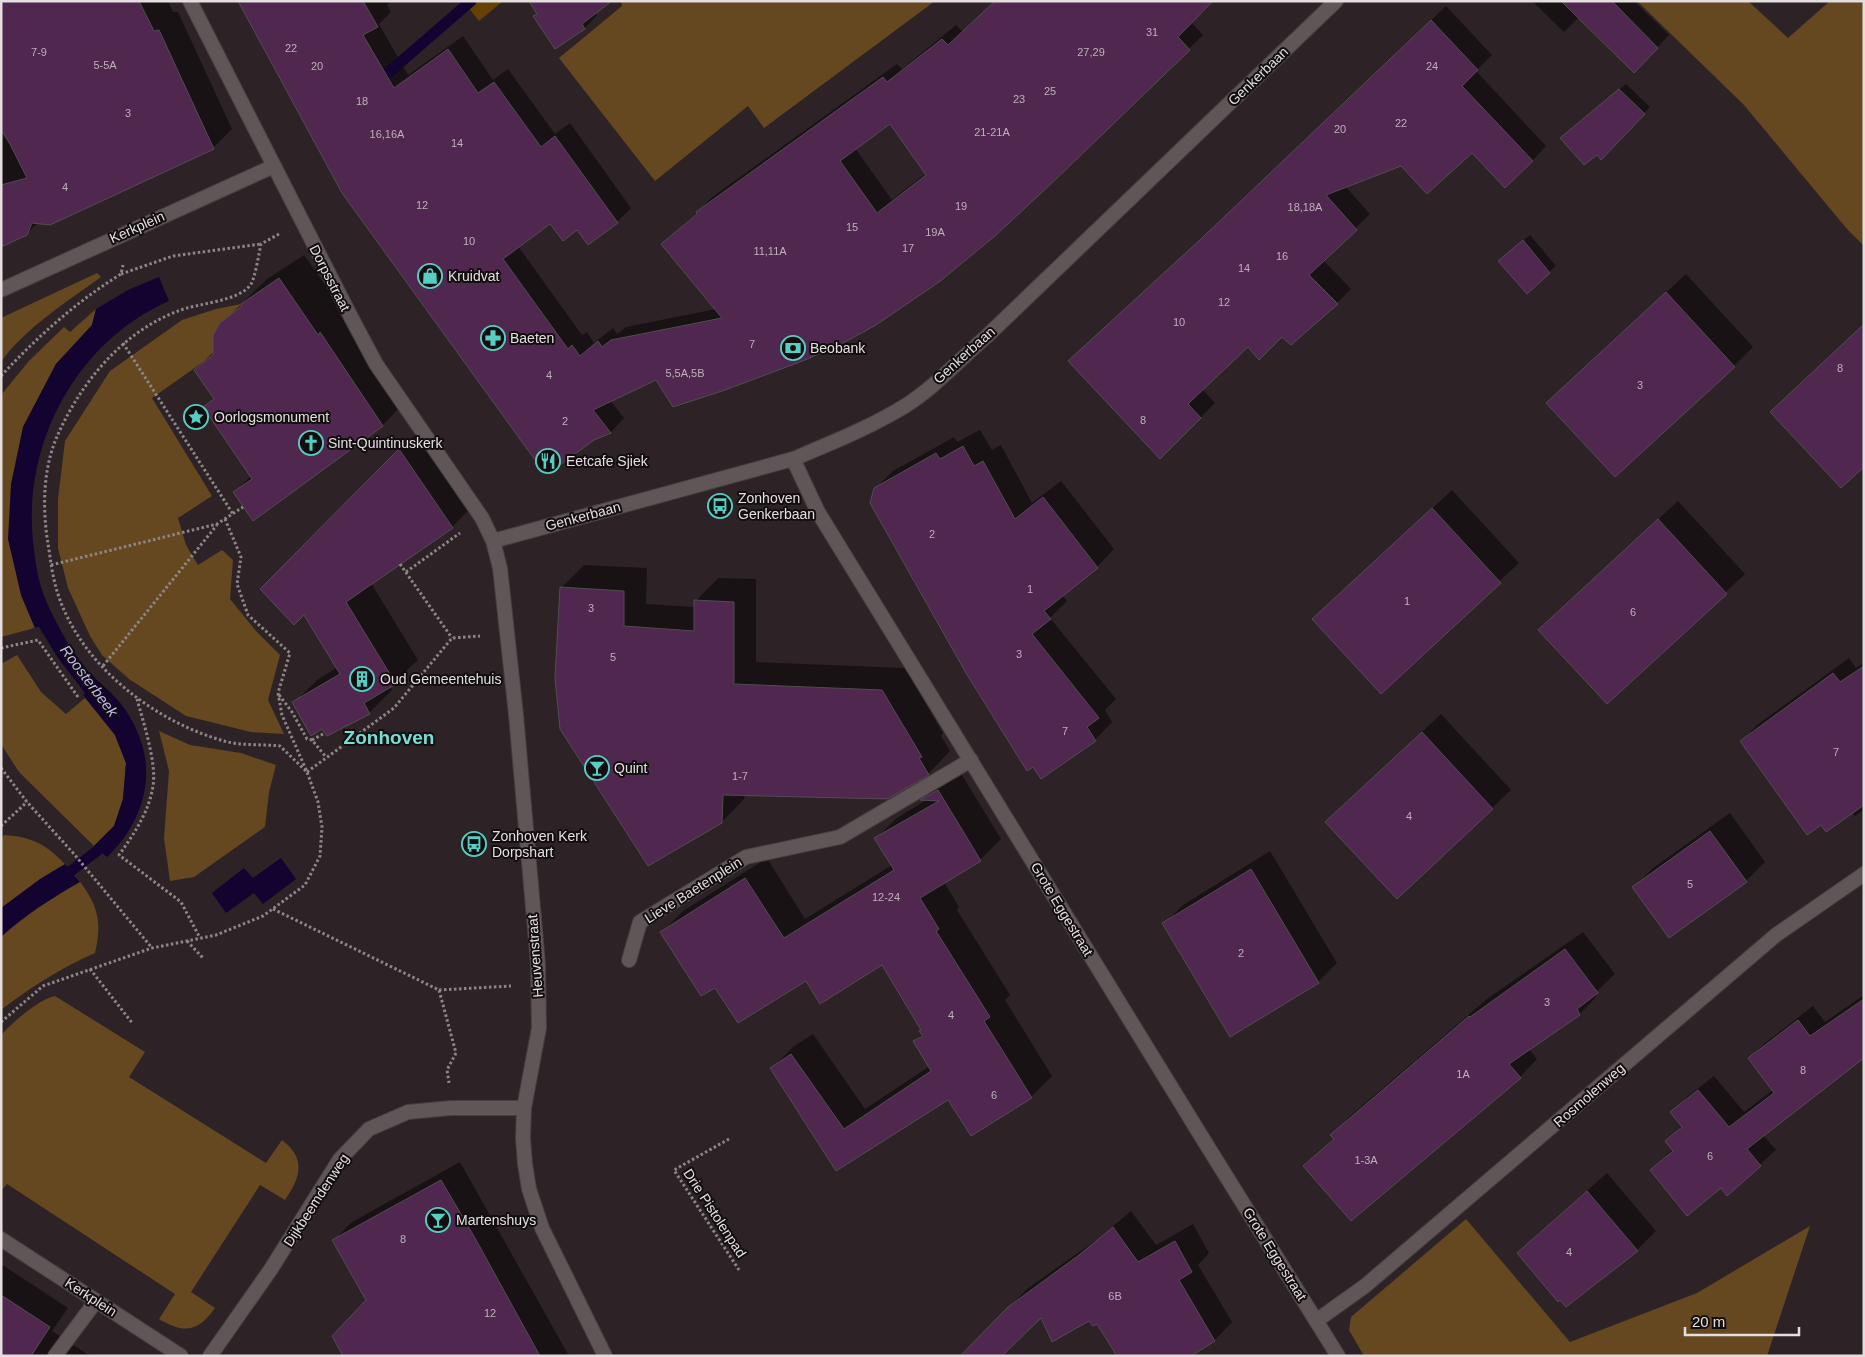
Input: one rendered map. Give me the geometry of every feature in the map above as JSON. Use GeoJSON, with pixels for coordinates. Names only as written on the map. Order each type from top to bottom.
{"type":"FeatureCollection","features":[{"type":"Feature","properties":{"kind":"street","name":"Dorpsstraat"},"geometry":{"type":"LineString","coordinates":[[190,1],[376,364],[482,518],[494,541]]}},
{"type":"Feature","properties":{"kind":"street","name":"Genkerbaan"},"geometry":{"type":"LineString","coordinates":[[494,541],[793,459],[836,442],[906,405],[937,381],[994,329],[1336,1]]}},
{"type":"Feature","properties":{"kind":"street","name":"Kerkplein"},"geometry":{"type":"LineString","coordinates":[[1,290],[274,166]]}},
{"type":"Feature","properties":{"kind":"street","name":"Grote Eggestraat"},"geometry":{"type":"LineString","coordinates":[[793,459],[818,512],[1338,1356]]}},
{"type":"Feature","properties":{"kind":"street","name":"Heuvenstraat"},"geometry":{"type":"LineString","coordinates":[[494,541],[500,568],[514,697],[538,964],[538,1028],[524,1108],[523,1138],[529,1189],[542,1228],[605,1356]]}},
{"type":"Feature","properties":{"kind":"street","name":"Lieve Baetenplein"},"geometry":{"type":"LineString","coordinates":[[630,960],[640,922],[746,857],[840,837],[971,760]]}},
{"type":"Feature","properties":{"kind":"street","name":"Rosmolenweg"},"geometry":{"type":"LineString","coordinates":[[1316,1321],[1365,1286],[1776,936],[1864,874]]}},
{"type":"Feature","properties":{"kind":"street","name":"Dijkbeemdenweg"},"geometry":{"type":"LineString","coordinates":[[210,1356],[271,1269],[340,1159],[369,1129],[408,1112],[451,1108],[524,1108]]}},
{"type":"Feature","properties":{"kind":"street","name":"Kerkplein"},"geometry":{"type":"LineString","coordinates":[[1,1238],[181,1356]]}},
{"type":"Feature","properties":{"kind":"street"},"geometry":{"type":"LineString","coordinates":[[55,1356],[96,1300]]}},
{"type":"Feature","properties":{"kind":"path"},"geometry":{"type":"LineString","coordinates":[[1,376],[23,351],[49,328],[93,291],[121,274],[173,256],[261,244],[302,222]]}},
{"type":"Feature","properties":{"kind":"path"},"geometry":{"type":"LineString","coordinates":[[121,274],[131,230]]}},
{"type":"Feature","properties":{"kind":"path"},"geometry":{"type":"LineString","coordinates":[[261,244],[251,284],[236,296],[178,311],[149,325],[124,343],[92,378],[74,403],[58,434],[48,466],[44,500],[45,528],[56,591],[69,620],[83,644],[137,698],[148,707],[187,729],[226,742],[280,746],[307,772]]}},
{"type":"Feature","properties":{"kind":"path"},"geometry":{"type":"LineString","coordinates":[[124,343],[234,514]]}},
{"type":"Feature","properties":{"kind":"path"},"geometry":{"type":"LineString","coordinates":[[51,565],[217,524],[243,507]]}},
{"type":"Feature","properties":{"kind":"path"},"geometry":{"type":"LineString","coordinates":[[406,572],[482,518]]}},
{"type":"Feature","properties":{"kind":"path"},"geometry":{"type":"LineString","coordinates":[[1,1022],[43,986],[90,968],[152,948],[216,935],[263,916],[305,885],[320,856],[322,828],[318,802],[282,716],[278,695],[290,653],[248,615],[237,584],[241,557],[225,519]]}},
{"type":"Feature","properties":{"kind":"path"},"geometry":{"type":"LineString","coordinates":[[103,666],[217,524]]}},
{"type":"Feature","properties":{"kind":"path"},"geometry":{"type":"LineString","coordinates":[[307,772],[394,708],[452,638],[400,564]]}},
{"type":"Feature","properties":{"kind":"path"},"geometry":{"type":"LineString","coordinates":[[1,648],[38,640],[78,697]]}},
{"type":"Feature","properties":{"kind":"path"},"geometry":{"type":"LineString","coordinates":[[278,695],[292,712],[307,739],[312,740],[326,757]]}},
{"type":"Feature","properties":{"kind":"path"},"geometry":{"type":"LineString","coordinates":[[137,698],[153,769],[154,785],[145,813],[134,834],[119,855],[181,902],[200,938]]}},
{"type":"Feature","properties":{"kind":"path"},"geometry":{"type":"LineString","coordinates":[[312,740],[323,734]]}},
{"type":"Feature","properties":{"kind":"path"},"geometry":{"type":"LineString","coordinates":[[1,768],[27,802],[74,854],[152,948]]}},
{"type":"Feature","properties":{"kind":"path"},"geometry":{"type":"LineString","coordinates":[[1,826],[27,802]]}},
{"type":"Feature","properties":{"kind":"path"},"geometry":{"type":"LineString","coordinates":[[273,909],[439,990],[538,985]]}},
{"type":"Feature","properties":{"kind":"path"},"geometry":{"type":"LineString","coordinates":[[187,941],[203,958]]}},
{"type":"Feature","properties":{"kind":"path"},"geometry":{"type":"LineString","coordinates":[[90,968],[133,1024]]}},
{"type":"Feature","properties":{"kind":"path"},"geometry":{"type":"LineString","coordinates":[[439,990],[456,1053],[448,1070],[451,1108]]}},
{"type":"Feature","properties":{"kind":"path","name":"Drie Pistolenpad"},"geometry":{"type":"LineString","coordinates":[[729,1139],[674,1170],[739,1270]]}},
{"type":"Feature","properties":{"kind":"shaded area"},"geometry":{"type":"Polygon","coordinates":[[[463,1],[503,1],[479,21],[463,1]]]}},
{"type":"Feature","properties":{"kind":"shaded area"},"geometry":{"type":"Polygon","coordinates":[[[621,1],[935,1],[764,128],[748,106],[655,181],[559,58],[622,6],[621,1]]]}},
{"type":"Feature","properties":{"kind":"shaded area"},"geometry":{"type":"Polygon","coordinates":[[[1637,1],[1748,1],[1788,38],[1830,1],[1864,1],[1864,246],[1847,229],[1744,105],[1637,1]]]}},
{"type":"Feature","properties":{"kind":"shaded area"},"geometry":{"type":"Polygon","coordinates":[[[97,273],[101,277],[21,338],[1,362],[1,318],[97,273]]]}},
{"type":"Feature","properties":{"kind":"shaded area"},"geometry":{"type":"Polygon","coordinates":[[[241,304],[245,310],[223,322],[216,330],[213,355],[152,398],[212,496],[178,518],[186,545],[198,565],[222,550],[233,560],[230,599],[256,631],[280,655],[268,700],[284,734],[251,732],[186,716],[129,679],[102,655],[90,636],[68,588],[58,548],[58,499],[65,441],[110,371],[182,320],[216,309],[241,304]]]}},
{"type":"Feature","properties":{"kind":"shaded area"},"geometry":{"type":"Polygon","coordinates":[[[96,309],[92,325],[56,364],[23,427],[21,595],[35,628],[1,637],[1,395],[29,361],[64,327],[70,332],[96,309]]]}},
{"type":"Feature","properties":{"kind":"shaded area"},"geometry":{"type":"Polygon","coordinates":[[[17,655],[41,692],[66,714],[85,698],[115,735],[126,763],[123,799],[114,826],[94,846],[19,772],[1,744],[1,664],[17,655]]]}},
{"type":"Feature","properties":{"kind":"shaded area"},"geometry":{"type":"Polygon","coordinates":[[[159,731],[190,745],[241,753],[276,765],[269,792],[265,827],[194,877],[170,881],[164,838],[169,771],[159,731]]]}},
{"type":"Feature","properties":{"kind":"shaded area"},"geometry":{"type":"Polygon","coordinates":[[[4,835],[34,841],[57,856],[80,882],[92,900],[98,919],[98,941],[95,953],[46,978],[1,1010],[1,838],[4,835]]]}},
{"type":"Feature","properties":{"kind":"shaded area"},"geometry":{"type":"Polygon","coordinates":[[[55,996],[145,1052],[129,1077],[266,1163],[282,1140],[295,1154],[298,1162],[297,1176],[285,1200],[260,1185],[191,1292],[215,1308],[203,1322],[196,1326],[190,1328],[176,1327],[159,1319],[175,1294],[7,1184],[1,1191],[1,1035],[34,1006],[55,996]]]}},
{"type":"Feature","properties":{"kind":"shaded area"},"geometry":{"type":"Polygon","coordinates":[[[1466,1219],[1570,1342],[1697,1293],[1810,1226],[1767,1356],[1364,1356],[1349,1330],[1351,1317],[1466,1219]]]}},
{"type":"Feature","properties":{"kind":"water"},"geometry":{"type":"Polygon","coordinates":[[[159,277],[169,301],[136,319],[107,342],[82,369],[62,400],[47,433],[37,468],[32,505],[36,566],[48,606],[77,657],[89,672],[121,703],[136,728],[143,748],[146,778],[140,807],[126,834],[107,857],[94,846],[114,826],[123,799],[126,763],[115,735],[53,657],[35,628],[21,595],[8,539],[11,484],[23,427],[56,364],[92,325],[96,309],[128,290],[159,277]]]}},
{"type":"Feature","properties":{"kind":"water"},"geometry":{"type":"Polygon","coordinates":[[[281,858],[296,879],[263,904],[254,893],[226,913],[212,893],[244,868],[253,878],[281,858]]]}},
{"type":"Feature","properties":{"kind":"water"},"geometry":{"type":"Polygon","coordinates":[[[65,864],[80,882],[39,907],[1,937],[1,908],[40,879],[65,864]]]}},
{"type":"Feature","properties":{"kind":"pier"},"geometry":{"type":"Polygon","coordinates":[[[39,627],[58,658],[85,693],[81,697],[51,658],[32,628],[39,627]]]}},
{"type":"Feature","properties":{"kind":"building"},"geometry":{"type":"Polygon","coordinates":[[[1,1],[139,1],[154,31],[159,30],[214,149],[50,225],[32,223],[27,235],[1,247],[1,185],[27,178],[1,130],[1,1]]]}},
{"type":"Feature","properties":{"kind":"building"},"geometry":{"type":"Polygon","coordinates":[[[238,1],[363,1],[378,27],[363,35],[394,88],[448,49],[478,93],[494,82],[541,147],[555,136],[618,223],[588,245],[577,230],[563,241],[550,224],[503,259],[568,349],[572,345],[580,356],[598,341],[602,347],[611,340],[722,318],[661,244],[697,214],[696,212],[883,77],[887,82],[942,39],[948,45],[995,1],[1213,1],[1178,37],[1190,50],[995,236],[939,282],[876,325],[845,342],[805,360],[725,390],[673,407],[656,380],[593,410],[611,433],[594,440],[556,468],[538,464],[342,193],[238,1]],[[890,124],[840,161],[877,213],[926,175],[890,124]]]}},
{"type":"Feature","properties":{"kind":"building"},"geometry":{"type":"Polygon","coordinates":[[[529,1],[612,1],[582,24],[585,29],[555,49],[533,16],[537,14],[529,1]]]}},
{"type":"Feature","properties":{"kind":"building"},"geometry":{"type":"Polygon","coordinates":[[[1561,1],[1612,1],[1658,48],[1634,73],[1561,1]]]}},
{"type":"Feature","properties":{"kind":"building"},"geometry":{"type":"Polygon","coordinates":[[[1431,20],[1478,70],[1462,86],[1533,161],[1505,188],[1472,153],[1427,194],[1401,166],[1326,195],[1357,230],[1309,275],[1338,304],[1291,345],[1282,337],[1259,360],[1248,347],[1188,404],[1201,418],[1160,459],[1068,361],[1202,238],[1431,20]]]}},
{"type":"Feature","properties":{"kind":"building"},"geometry":{"type":"Polygon","coordinates":[[[1619,89],[1645,114],[1601,160],[1597,155],[1584,165],[1560,138],[1619,89]]]}},
{"type":"Feature","properties":{"kind":"building"},"geometry":{"type":"Polygon","coordinates":[[[1523,240],[1550,273],[1527,294],[1498,261],[1523,240]]]}},
{"type":"Feature","properties":{"kind":"building"},"geometry":{"type":"Polygon","coordinates":[[[279,278],[318,335],[320,332],[383,426],[253,521],[233,492],[252,479],[203,407],[214,399],[194,370],[213,355],[213,335],[220,323],[242,306],[241,304],[279,278]]]}},
{"type":"Feature","properties":{"kind":"building"},"geometry":{"type":"Polygon","coordinates":[[[1666,292],[1735,367],[1615,477],[1546,403],[1666,292]]]}},
{"type":"Feature","properties":{"kind":"building"},"geometry":{"type":"Polygon","coordinates":[[[1864,324],[1864,467],[1841,488],[1770,412],[1864,324]]]}},
{"type":"Feature","properties":{"kind":"building"},"geometry":{"type":"Polygon","coordinates":[[[963,446],[974,466],[983,461],[1015,519],[1043,497],[1098,568],[1044,611],[1051,619],[1032,634],[1099,718],[1087,727],[1096,741],[1041,779],[1033,767],[1027,771],[966,673],[870,503],[874,488],[936,453],[940,459],[963,446]]]}},
{"type":"Feature","properties":{"kind":"building"},"geometry":{"type":"Polygon","coordinates":[[[399,449],[453,528],[346,602],[396,684],[364,703],[370,714],[327,736],[322,729],[311,736],[292,702],[340,674],[304,615],[294,625],[260,589],[399,449]]]}},
{"type":"Feature","properties":{"kind":"building"},"geometry":{"type":"Polygon","coordinates":[[[1432,508],[1501,583],[1381,694],[1312,619],[1432,508]]]}},
{"type":"Feature","properties":{"kind":"building"},"geometry":{"type":"Polygon","coordinates":[[[1658,519],[1727,594],[1607,704],[1538,630],[1658,519]]]}},
{"type":"Feature","properties":{"kind":"building"},"geometry":{"type":"Polygon","coordinates":[[[560,587],[624,591],[624,626],[694,631],[694,600],[734,602],[734,684],[882,690],[922,757],[919,758],[929,775],[887,799],[723,795],[722,823],[648,866],[560,729],[555,678],[560,587]]]}},
{"type":"Feature","properties":{"kind":"building"},"geometry":{"type":"Polygon","coordinates":[[[1864,666],[1864,805],[1826,832],[1821,825],[1807,835],[1740,741],[1833,673],[1840,682],[1864,666]]]}},
{"type":"Feature","properties":{"kind":"building"},"geometry":{"type":"Polygon","coordinates":[[[1422,732],[1493,809],[1397,899],[1325,822],[1422,732]]]}},
{"type":"Feature","properties":{"kind":"building"},"geometry":{"type":"Polygon","coordinates":[[[938,790],[981,861],[920,898],[939,929],[936,931],[990,1017],[984,1021],[1032,1098],[971,1136],[948,1100],[836,1171],[770,1068],[791,1054],[844,1129],[931,1071],[913,1041],[923,1036],[919,1031],[921,1030],[882,965],[820,1004],[806,981],[738,1023],[715,988],[701,996],[660,932],[745,878],[784,938],[894,870],[874,838],[939,801],[920,800],[938,790]]]}},
{"type":"Feature","properties":{"kind":"building"},"geometry":{"type":"Polygon","coordinates":[[[1710,831],[1747,882],[1669,938],[1632,887],[1710,831]]]}},
{"type":"Feature","properties":{"kind":"building"},"geometry":{"type":"Polygon","coordinates":[[[1251,869],[1319,983],[1230,1037],[1162,923],[1251,869]]]}},
{"type":"Feature","properties":{"kind":"building"},"geometry":{"type":"Polygon","coordinates":[[[1565,949],[1598,993],[1577,1009],[1580,1015],[1509,1064],[1521,1078],[1351,1221],[1303,1166],[1334,1139],[1330,1135],[1469,1016],[1565,949]]]}},
{"type":"Feature","properties":{"kind":"building"},"geometry":{"type":"Polygon","coordinates":[[[1864,999],[1864,1058],[1747,1149],[1761,1166],[1727,1196],[1721,1188],[1687,1216],[1650,1170],[1673,1151],[1665,1141],[1682,1127],[1670,1112],[1698,1090],[1729,1127],[1774,1093],[1748,1058],[1798,1020],[1810,1036],[1864,999]]]}},
{"type":"Feature","properties":{"kind":"building"},"geometry":{"type":"Polygon","coordinates":[[[441,1180],[540,1356],[343,1356],[332,1336],[366,1300],[332,1240],[441,1180]]]}},
{"type":"Feature","properties":{"kind":"building"},"geometry":{"type":"Polygon","coordinates":[[[1587,1191],[1638,1251],[1566,1307],[1560,1300],[1558,1302],[1517,1253],[1587,1191]]]}},
{"type":"Feature","properties":{"kind":"building"},"geometry":{"type":"Polygon","coordinates":[[[1113,1227],[1138,1262],[1175,1241],[1192,1272],[1179,1280],[1215,1341],[1191,1356],[1117,1356],[1097,1324],[1093,1326],[1089,1321],[1052,1342],[1041,1318],[1002,1356],[960,1356],[1008,1307],[1079,1255],[1113,1227]]]}},
{"type":"Feature","properties":{"kind":"building"},"geometry":{"type":"Polygon","coordinates":[[[1,1295],[50,1327],[31,1356],[1,1356],[1,1295]]]}},
{"type":"Feature","properties":{"kind":"waterway","name":"Roosterbeek"},"geometry":{"type":"LineString","coordinates":[[388,73],[471,1]]}},
{"type":"Feature","properties":{"kind":"waterway","name":"Roosterbeek"},"geometry":{"type":"LineString","coordinates":[[59,880],[110,841]]}},
{"type":"Feature","properties":{"kind":"place","name":"Kruidvat"},"geometry":{"type":"Point","coordinates":[430,276]}},
{"type":"Feature","properties":{"kind":"place","name":"Baeten"},"geometry":{"type":"Point","coordinates":[493,338]}},
{"type":"Feature","properties":{"kind":"place","name":"Beobank"},"geometry":{"type":"Point","coordinates":[793,348]}},
{"type":"Feature","properties":{"kind":"place","name":"Oorlogsmonument"},"geometry":{"type":"Point","coordinates":[196,417]}},
{"type":"Feature","properties":{"kind":"place","name":"Sint-Quintinuskerk"},"geometry":{"type":"Point","coordinates":[311,443]}},
{"type":"Feature","properties":{"kind":"place","name":"Eetcafe Sjiek"},"geometry":{"type":"Point","coordinates":[548,461]}},
{"type":"Feature","properties":{"kind":"place","name":"Zonhoven Genkerbaan"},"geometry":{"type":"Point","coordinates":[720,506]}},
{"type":"Feature","properties":{"kind":"place","name":"Oud Gemeentehuis"},"geometry":{"type":"Point","coordinates":[362,679]}},
{"type":"Feature","properties":{"kind":"place","name":"Quint"},"geometry":{"type":"Point","coordinates":[597,768]}},
{"type":"Feature","properties":{"kind":"place","name":"Zonhoven Kerk Dorpshart"},"geometry":{"type":"Point","coordinates":[474,844]}},
{"type":"Feature","properties":{"kind":"place","name":"Martenshuys"},"geometry":{"type":"Point","coordinates":[438,1220]}},
{"type":"Feature","properties":{"kind":"district","name":"Zonhoven"},"geometry":{"type":"Point","coordinates":[389,737]}}]}
